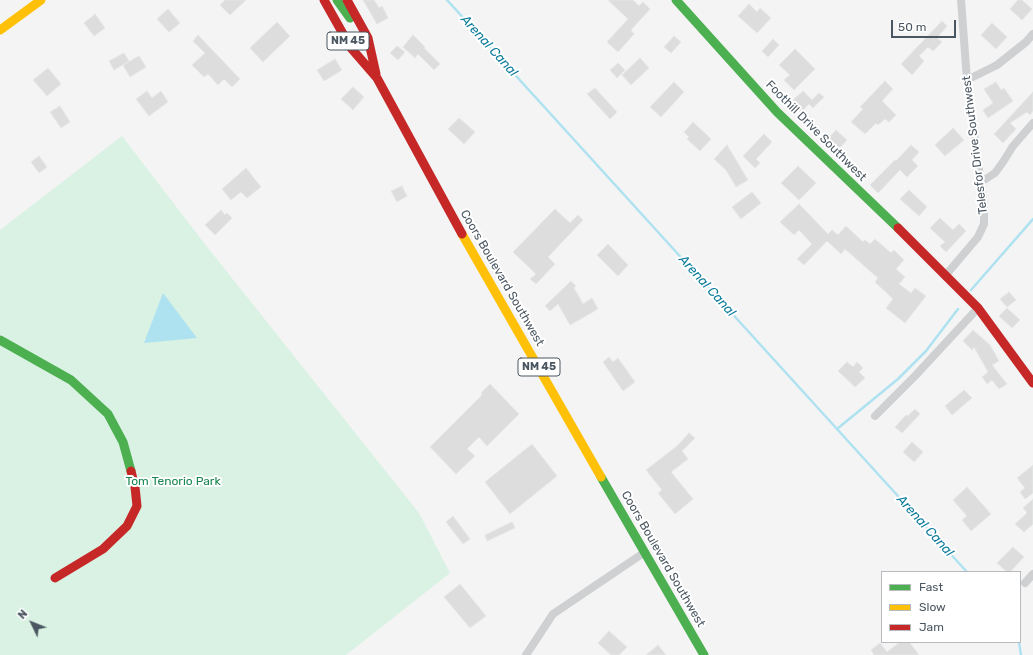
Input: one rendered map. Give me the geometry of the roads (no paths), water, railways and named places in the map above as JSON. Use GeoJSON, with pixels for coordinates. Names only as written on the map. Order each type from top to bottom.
{"type":"FeatureCollection","features":[{"type":"Feature","properties":{"kind":"main road"},"geometry":{"type":"LineString","coordinates":[[0,30],[41,0]]}},
{"type":"Feature","properties":{"kind":"main road","name":"Coors Boulevard Southwest"},"geometry":{"type":"LineString","coordinates":[[324,0],[352,48],[376,78],[458,227],[704,655]]}},
{"type":"Feature","properties":{"kind":"main road"},"geometry":{"type":"LineString","coordinates":[[337,0],[346,13],[368,38]]}},
{"type":"Feature","properties":{"kind":"main road","name":"Coors Boulevard Southwest"},"geometry":{"type":"LineString","coordinates":[[347,0],[368,38],[376,78]]}},
{"type":"Feature","properties":{"kind":"main road","name":"Foothill Drive Southwest"},"geometry":{"type":"LineString","coordinates":[[676,0],[777,112],[890,220],[978,308]]}},
{"type":"Feature","properties":{"kind":"main road"},"geometry":{"type":"LineString","coordinates":[[978,308],[1033,383]]}},
{"type":"Feature","properties":{"kind":"main road"},"geometry":{"type":"LineString","coordinates":[[0,340],[71,380],[108,414],[123,442],[135,487],[137,506],[127,526],[103,549],[55,578]]}},
{"type":"Feature","properties":{"kind":"street","name":"Telesfor Drive Southwest"},"geometry":{"type":"LineString","coordinates":[[945,276],[978,236],[984,224],[984,206],[967,80],[961,0]]}},
{"type":"Feature","properties":{"kind":"street"},"geometry":{"type":"LineString","coordinates":[[967,80],[997,65],[1026,42],[1033,34]]}},
{"type":"Feature","properties":{"kind":"street"},"geometry":{"type":"LineString","coordinates":[[981,182],[995,173],[1013,146],[1033,123]]}},
{"type":"Feature","properties":{"kind":"street"},"geometry":{"type":"LineString","coordinates":[[875,416],[915,376],[978,308]]}},
{"type":"Feature","properties":{"kind":"street"},"geometry":{"type":"LineString","coordinates":[[526,655],[552,614],[645,552]]}},
{"type":"Feature","properties":{"kind":"street"},"geometry":{"type":"LineString","coordinates":[[1025,583],[1033,574]]}},
{"type":"Feature","properties":{"kind":"water"},"geometry":{"type":"Polygon","coordinates":[[[163,293],[197,338],[144,343],[163,293]]]}},
{"type":"Feature","properties":{"kind":"waterway","name":"Arenal Canal"},"geometry":{"type":"LineString","coordinates":[[447,0],[966,571]]}},
{"type":"Feature","properties":{"kind":"waterway"},"geometry":{"type":"LineString","coordinates":[[971,290],[1033,219]]}},
{"type":"Feature","properties":{"kind":"waterway"},"geometry":{"type":"LineString","coordinates":[[837,429],[898,379],[926,351],[958,309]]}},
{"type":"Feature","properties":{"kind":"waterway","name":"Arenal Canal"},"geometry":{"type":"LineString","coordinates":[[1019,643],[1021,655]]}},
{"type":"Feature","properties":{"kind":"park label","name":"Tom Tenorio Park"},"geometry":{"type":"Point","coordinates":[173,482]}}]}
